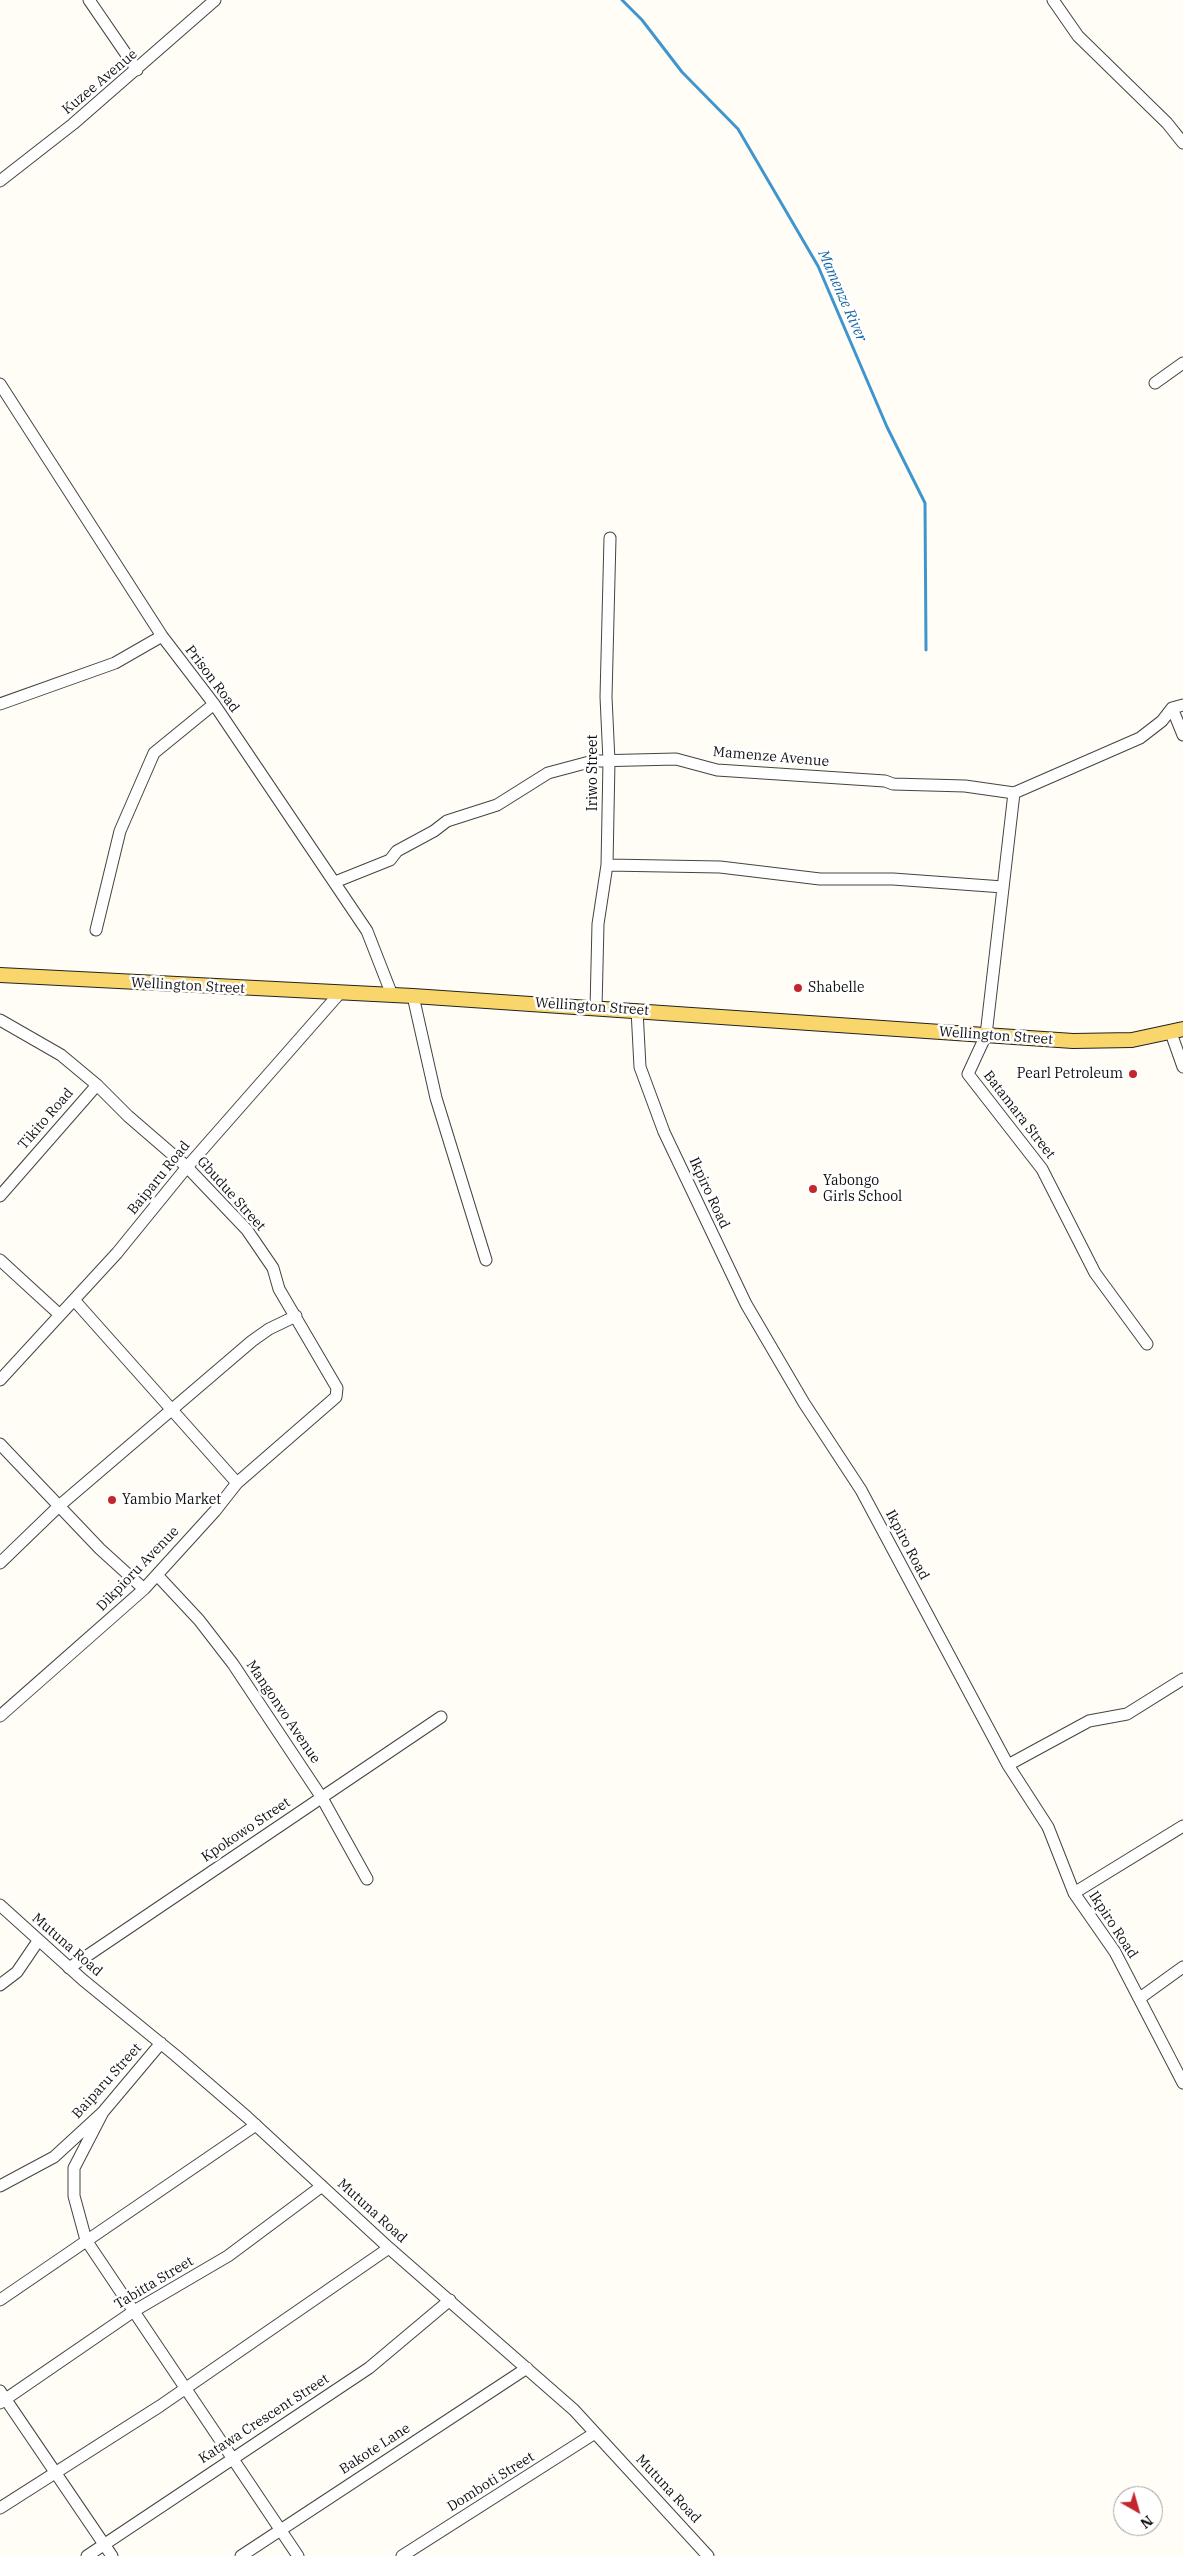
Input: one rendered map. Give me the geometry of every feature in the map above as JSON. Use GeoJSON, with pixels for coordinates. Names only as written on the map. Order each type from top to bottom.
{"type":"FeatureCollection","features":[{"type":"Feature","properties":{"kind":"main road","name":"Wellington Street"},"geometry":{"type":"LineString","coordinates":[[0,975],[339,994],[413,996],[1073,1041],[1132,1040],[1177,1031]]}},
{"type":"Feature","properties":{"kind":"street"},"geometry":{"type":"LineString","coordinates":[[89,0],[137,70]]}},
{"type":"Feature","properties":{"kind":"street","name":"Kuzee Avenue"},"geometry":{"type":"LineString","coordinates":[[0,181],[137,70],[215,0]]}},
{"type":"Feature","properties":{"kind":"street"},"geometry":{"type":"LineString","coordinates":[[1053,0],[1078,36],[1166,123],[1183,143]]}},
{"type":"Feature","properties":{"kind":"street"},"geometry":{"type":"LineString","coordinates":[[1155,383],[1183,363]]}},
{"type":"Feature","properties":{"kind":"street","name":"Prison Road"},"geometry":{"type":"LineString","coordinates":[[0,384],[162,636],[214,704],[367,931],[392,995]]}},
{"type":"Feature","properties":{"kind":"street","name":"Iriwo Street"},"geometry":{"type":"LineString","coordinates":[[596,1008],[598,924],[607,865],[609,761],[606,697],[610,538]]}},
{"type":"Feature","properties":{"kind":"street"},"geometry":{"type":"LineString","coordinates":[[0,704],[115,663],[162,636]]}},
{"type":"Feature","properties":{"kind":"street"},"geometry":{"type":"LineString","coordinates":[[96,930],[120,831],[154,753],[214,704]]}},
{"type":"Feature","properties":{"kind":"street"},"geometry":{"type":"LineString","coordinates":[[1178,707],[1183,734]]}},
{"type":"Feature","properties":{"kind":"street"},"geometry":{"type":"LineString","coordinates":[[1014,793],[1140,738],[1178,707]]}},
{"type":"Feature","properties":{"kind":"street","name":"Mamenze Avenue"},"geometry":{"type":"LineString","coordinates":[[335,882],[390,860],[397,851],[434,831],[447,821],[497,806],[548,773],[594,761],[676,759],[717,770],[885,781],[894,784],[965,786],[1014,793]]}},
{"type":"Feature","properties":{"kind":"street","name":"Batamara Street"},"geometry":{"type":"LineString","coordinates":[[1014,793],[986,1035],[968,1074],[1042,1169],[1095,1273],[1146,1344]]}},
{"type":"Feature","properties":{"kind":"street"},"geometry":{"type":"LineString","coordinates":[[607,865],[720,867],[820,879],[893,879],[1003,887]]}},
{"type":"Feature","properties":{"kind":"street","name":"Baiparu Road"},"geometry":{"type":"LineString","coordinates":[[0,1380],[75,1300],[160,1202],[187,1166],[339,994]]}},
{"type":"Feature","properties":{"kind":"street"},"geometry":{"type":"LineString","coordinates":[[413,996],[436,1098],[486,1260]]}},
{"type":"Feature","properties":{"kind":"street","name":"Ikpiro Road"},"geometry":{"type":"LineString","coordinates":[[637,1010],[640,1067],[664,1132],[742,1295],[804,1403],[861,1490],[1008,1765],[1048,1827],[1074,1893],[1115,1952],[1183,2083]]}},
{"type":"Feature","properties":{"kind":"street","name":"Gbudue Street"},"geometry":{"type":"LineString","coordinates":[[0,1020],[61,1055],[187,1166],[247,1230],[273,1268],[279,1289],[337,1388],[336,1397]]}},
{"type":"Feature","properties":{"kind":"street"},"geometry":{"type":"LineString","coordinates":[[1177,1031],[1183,1067]]}},
{"type":"Feature","properties":{"kind":"street","name":"Tikito Road"},"geometry":{"type":"LineString","coordinates":[[0,1196],[96,1085]]}},
{"type":"Feature","properties":{"kind":"street"},"geometry":{"type":"LineString","coordinates":[[0,1260],[60,1315]]}},
{"type":"Feature","properties":{"kind":"street"},"geometry":{"type":"LineString","coordinates":[[75,1300],[237,1483]]}},
{"type":"Feature","properties":{"kind":"street"},"geometry":{"type":"LineString","coordinates":[[0,1562],[59,1506],[171,1408],[252,1341],[269,1329],[296,1316]]}},
{"type":"Feature","properties":{"kind":"street","name":"Dikpioru Avenue"},"geometry":{"type":"LineString","coordinates":[[0,1716],[144,1589],[237,1483],[336,1397]]}},
{"type":"Feature","properties":{"kind":"street"},"geometry":{"type":"LineString","coordinates":[[0,1444],[106,1555],[144,1589]]}},
{"type":"Feature","properties":{"kind":"street","name":"Mangonvo Avenue"},"geometry":{"type":"LineString","coordinates":[[157,1575],[199,1620],[232,1664],[322,1798],[367,1879]]}},
{"type":"Feature","properties":{"kind":"street"},"geometry":{"type":"LineString","coordinates":[[1008,1765],[1089,1721],[1127,1714],[1183,1679]]}},
{"type":"Feature","properties":{"kind":"street","name":"Kpokowo Street"},"geometry":{"type":"LineString","coordinates":[[69,1968],[441,1718]]}},
{"type":"Feature","properties":{"kind":"street"},"geometry":{"type":"LineString","coordinates":[[1074,1893],[1183,1826]]}},
{"type":"Feature","properties":{"kind":"street","name":"Mutuna Road"},"geometry":{"type":"LineString","coordinates":[[0,1905],[69,1968],[161,2043],[256,2125],[389,2248],[574,2410],[707,2556]]}},
{"type":"Feature","properties":{"kind":"street"},"geometry":{"type":"LineString","coordinates":[[0,1985],[17,1972],[38,1941]]}},
{"type":"Feature","properties":{"kind":"street"},"geometry":{"type":"LineString","coordinates":[[1140,1998],[1183,1967]]}},
{"type":"Feature","properties":{"kind":"street","name":"Baiparu Street"},"geometry":{"type":"LineString","coordinates":[[0,2186],[54,2157],[104,2112],[161,2043]]}},
{"type":"Feature","properties":{"kind":"street"},"geometry":{"type":"LineString","coordinates":[[104,2112],[74,2168],[74,2196],[86,2240],[234,2457],[298,2556]]}},
{"type":"Feature","properties":{"kind":"street"},"geometry":{"type":"LineString","coordinates":[[0,2300],[256,2125]]}},
{"type":"Feature","properties":{"kind":"street","name":"Tabitta Street"},"geometry":{"type":"LineString","coordinates":[[2,2398],[134,2311],[228,2256],[322,2186]]}},
{"type":"Feature","properties":{"kind":"street"},"geometry":{"type":"LineString","coordinates":[[0,2508],[186,2388],[389,2248]]}},
{"type":"Feature","properties":{"kind":"street","name":"Katawa Crescent Street"},"geometry":{"type":"LineString","coordinates":[[87,2556],[369,2368],[450,2300]]}},
{"type":"Feature","properties":{"kind":"street","name":"Bakote Lane"},"geometry":{"type":"LineString","coordinates":[[241,2556],[527,2368]]}},
{"type":"Feature","properties":{"kind":"street"},"geometry":{"type":"LineString","coordinates":[[2,2398],[112,2556]]}},
{"type":"Feature","properties":{"kind":"street","name":"Domboti Street"},"geometry":{"type":"LineString","coordinates":[[402,2556],[596,2433]]}},
{"type":"Feature","properties":{"kind":"waterway","name":"Mamenze River"},"geometry":{"type":"LineString","coordinates":[[622,0],[642,20],[682,72],[738,129],[818,266],[887,427],[925,503],[926,650]]}},
{"type":"Feature","properties":{"kind":"place","name":"Shabelle"},"geometry":{"type":"Point","coordinates":[798,988]}},
{"type":"Feature","properties":{"kind":"place","name":"Pearl Petroleum"},"geometry":{"type":"Point","coordinates":[1133,1074]}},
{"type":"Feature","properties":{"kind":"place","name":"Yabongo Girls School"},"geometry":{"type":"Point","coordinates":[813,1189]}},
{"type":"Feature","properties":{"kind":"place","name":"Yambio Market"},"geometry":{"type":"Point","coordinates":[112,1500]}}]}
